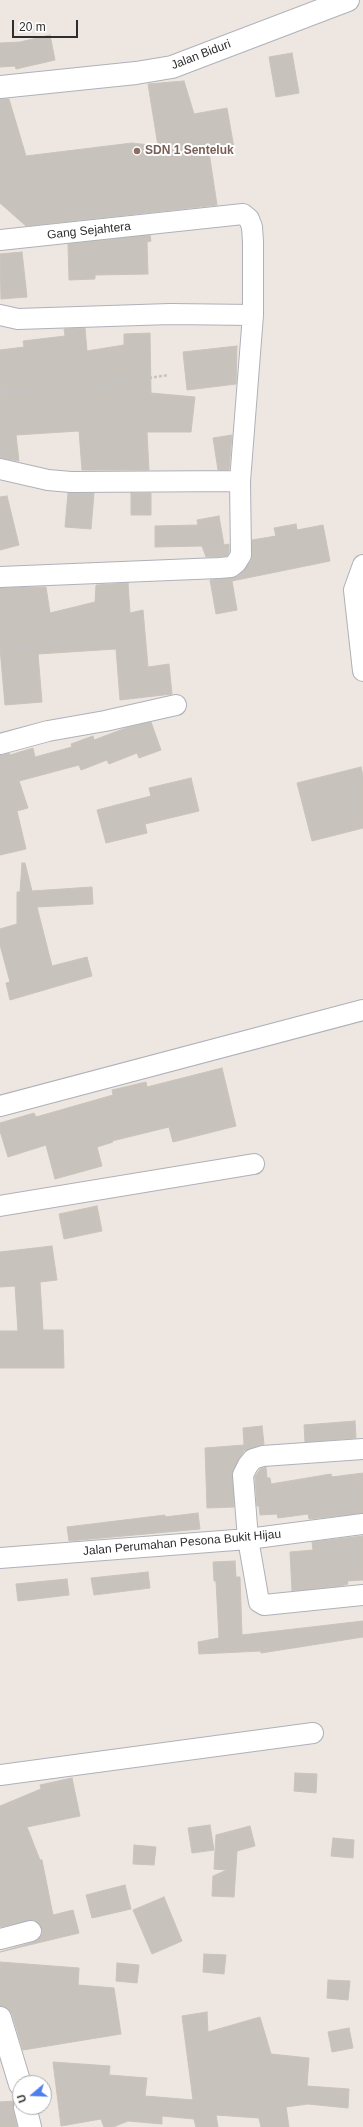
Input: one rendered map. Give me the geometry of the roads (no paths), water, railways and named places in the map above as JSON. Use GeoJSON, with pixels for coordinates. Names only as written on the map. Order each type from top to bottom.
{"type":"FeatureCollection","features":[{"type":"Feature","properties":{"kind":"street","name":"Jalan Biduri"},"geometry":{"type":"LineString","coordinates":[[0,87],[136,73],[172,67],[348,0]]}},
{"type":"Feature","properties":{"kind":"street","name":"Gang Sejahtera"},"geometry":{"type":"LineString","coordinates":[[0,240],[243,214],[249,219],[252,227],[253,242],[253,315],[240,481],[241,555],[236,564],[231,567],[0,577]]}},
{"type":"Feature","properties":{"kind":"street"},"geometry":{"type":"LineString","coordinates":[[0,315],[18,319],[170,314],[253,315]]}},
{"type":"Feature","properties":{"kind":"street"},"geometry":{"type":"LineString","coordinates":[[0,469],[48,480],[71,482],[240,481]]}},
{"type":"Feature","properties":{"kind":"street"},"geometry":{"type":"LineString","coordinates":[[363,565],[354,590],[363,672]]}},
{"type":"Feature","properties":{"kind":"street"},"geometry":{"type":"LineString","coordinates":[[0,744],[48,731],[139,714],[176,705]]}},
{"type":"Feature","properties":{"kind":"street"},"geometry":{"type":"LineString","coordinates":[[0,1106],[363,1010]]}},
{"type":"Feature","properties":{"kind":"street"},"geometry":{"type":"LineString","coordinates":[[0,1206],[254,1164]]}},
{"type":"Feature","properties":{"kind":"street"},"geometry":{"type":"LineString","coordinates":[[363,1449],[263,1456],[253,1459],[248,1464],[243,1474],[248,1539],[257,1598],[261,1604],[264,1605],[363,1595]]}},
{"type":"Feature","properties":{"kind":"street","name":"Jalan Perumahan Pesona Bukit Hijau"},"geometry":{"type":"LineString","coordinates":[[0,1558],[248,1539],[363,1524]]}},
{"type":"Feature","properties":{"kind":"street"},"geometry":{"type":"LineString","coordinates":[[0,1775],[313,1734]]}},
{"type":"Feature","properties":{"kind":"street"},"geometry":{"type":"LineString","coordinates":[[0,1938],[31,1931]]}},
{"type":"Feature","properties":{"kind":"street"},"geometry":{"type":"LineString","coordinates":[[0,2018],[17,2075]]}},
{"type":"Feature","properties":{"kind":"street"},"geometry":{"type":"LineString","coordinates":[[27,2115],[30,2127]]}},
{"type":"Feature","properties":{"kind":"place","name":"SDN 1 Senteluk"},"geometry":{"type":"Point","coordinates":[137,151]}}]}
